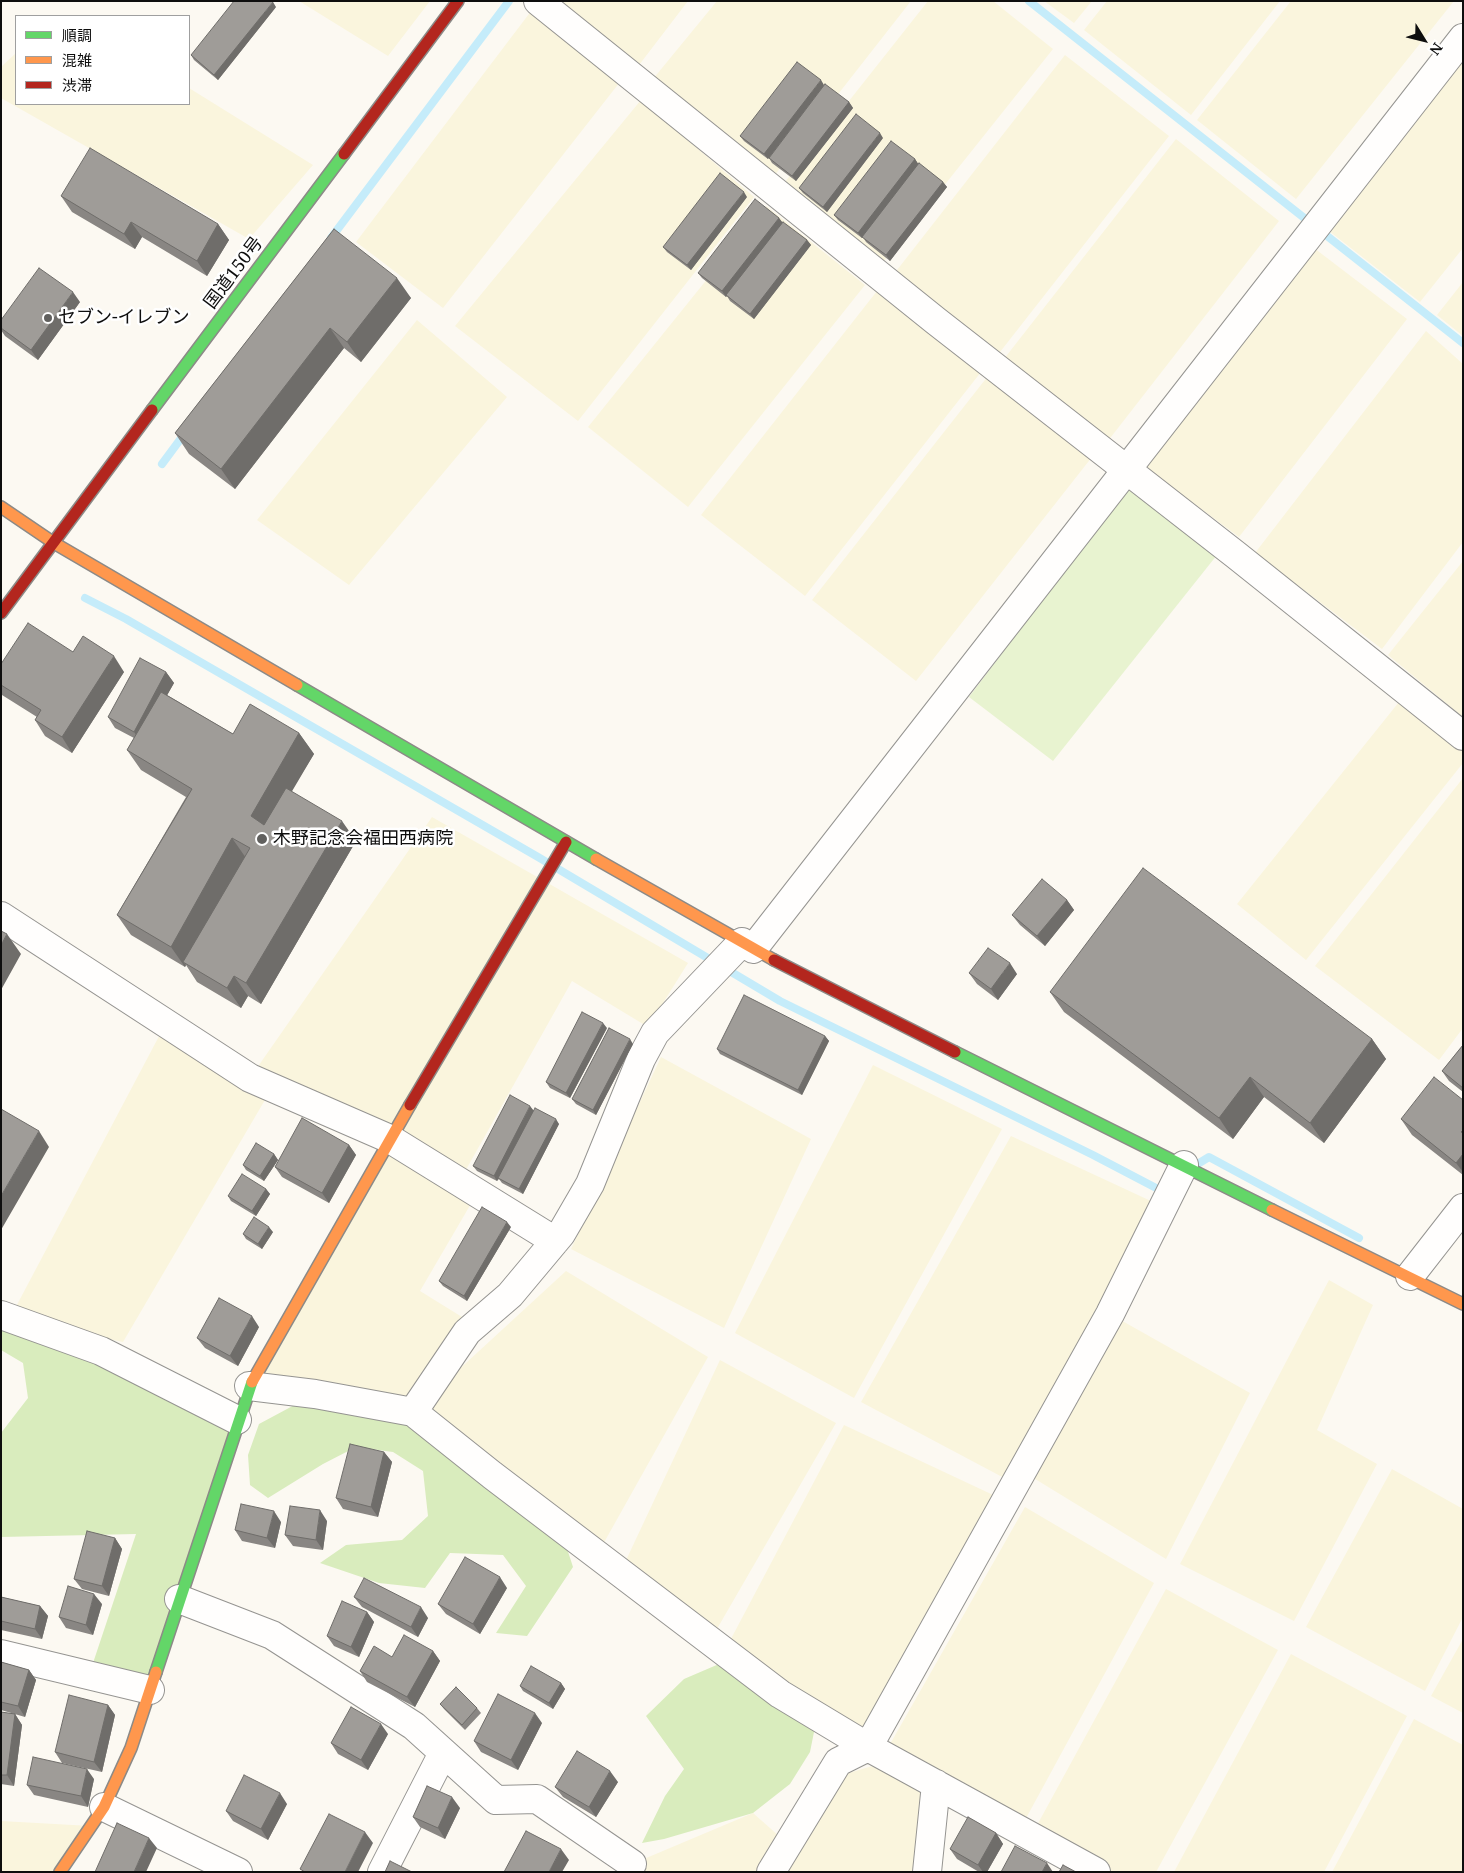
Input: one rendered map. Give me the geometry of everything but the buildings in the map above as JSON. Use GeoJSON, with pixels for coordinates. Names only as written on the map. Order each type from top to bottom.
{"type":"FeatureCollection","features":[{"type":"Feature","properties":{"kind":"main road","name":"国道150号"},"geometry":{"type":"LineString","coordinates":[[1,613],[458,1]]}},
{"type":"Feature","properties":{"kind":"main road"},"geometry":{"type":"LineString","coordinates":[[1,507],[54,543],[566,842],[748,945],[886,1018],[1410,1276],[1463,1304]]}},
{"type":"Feature","properties":{"kind":"main road"},"geometry":{"type":"LineString","coordinates":[[60,1872],[104,1807],[131,1748],[249,1386],[390,1139],[566,842]]}},
{"type":"Feature","properties":{"kind":"street"},"geometry":{"type":"LineString","coordinates":[[538,1],[936,321],[1463,736]]}},
{"type":"Feature","properties":{"kind":"street"},"geometry":{"type":"LineString","coordinates":[[413,1412],[467,1332],[510,1295],[555,1241],[590,1184],[640,1059],[655,1033],[748,945],[1126,469],[1463,38]]}},
{"type":"Feature","properties":{"kind":"street"},"geometry":{"type":"LineString","coordinates":[[1,916],[250,1078],[390,1139],[555,1241]]}},
{"type":"Feature","properties":{"kind":"street"},"geometry":{"type":"LineString","coordinates":[[771,1872],[838,1762],[868,1747],[1110,1314],[1184,1165]]}},
{"type":"Feature","properties":{"kind":"street"},"geometry":{"type":"LineString","coordinates":[[1410,1276],[1463,1208]]}},
{"type":"Feature","properties":{"kind":"street"},"geometry":{"type":"LineString","coordinates":[[1,1315],[101,1351],[237,1420]]}},
{"type":"Feature","properties":{"kind":"street"},"geometry":{"type":"LineString","coordinates":[[249,1386],[315,1394],[413,1412],[492,1475],[780,1694],[868,1747],[1096,1872]]}},
{"type":"Feature","properties":{"kind":"street"},"geometry":{"type":"LineString","coordinates":[[179,1599],[272,1635],[414,1726],[496,1800],[537,1799],[632,1864]]}},
{"type":"Feature","properties":{"kind":"street"},"geometry":{"type":"LineString","coordinates":[[1,1654],[150,1690]]}},
{"type":"Feature","properties":{"kind":"street"},"geometry":{"type":"LineString","coordinates":[[382,1872],[443,1753]]}},
{"type":"Feature","properties":{"kind":"street"},"geometry":{"type":"LineString","coordinates":[[927,1872],[936,1784]]}},
{"type":"Feature","properties":{"kind":"street"},"geometry":{"type":"LineString","coordinates":[[104,1807],[238,1872]]}},
{"type":"Feature","properties":{"kind":"shaded area"},"geometry":{"type":"Polygon","coordinates":[[[299,1],[430,1],[388,56],[299,1]]]}},
{"type":"Feature","properties":{"kind":"shaded area"},"geometry":{"type":"Polygon","coordinates":[[[546,1],[688,1],[636,69],[546,1]]]}},
{"type":"Feature","properties":{"kind":"shaded area"},"geometry":{"type":"Polygon","coordinates":[[[717,1],[911,1],[767,185],[644,90],[717,1]]]}},
{"type":"Feature","properties":{"kind":"shaded area"},"geometry":{"type":"Polygon","coordinates":[[[928,1],[993,1],[1053,49],[876,271],[777,192],[928,1]]]}},
{"type":"Feature","properties":{"kind":"shaded area"},"geometry":{"type":"Polygon","coordinates":[[[1044,1],[1092,1],[1074,23],[1044,1]]]}},
{"type":"Feature","properties":{"kind":"shaded area"},"geometry":{"type":"Polygon","coordinates":[[[1107,1],[1280,1],[1191,115],[1084,30],[1107,1]]]}},
{"type":"Feature","properties":{"kind":"shaded area"},"geometry":{"type":"Polygon","coordinates":[[[1291,1],[1454,1],[1296,199],[1197,120],[1291,1]]]}},
{"type":"Feature","properties":{"kind":"shaded area"},"geometry":{"type":"Polygon","coordinates":[[[538,2],[627,73],[443,308],[356,242],[538,2]]]}},
{"type":"Feature","properties":{"kind":"shaded area"},"geometry":{"type":"Polygon","coordinates":[[[1463,46],[1463,248],[1420,302],[1324,227],[1463,46]]]}},
{"type":"Feature","properties":{"kind":"shaded area"},"geometry":{"type":"Polygon","coordinates":[[[15,54],[15,105],[190,105],[190,89],[313,165],[249,239],[1,98],[1,67],[15,54]]]}},
{"type":"Feature","properties":{"kind":"shaded area"},"geometry":{"type":"Polygon","coordinates":[[[1065,55],[1169,136],[993,361],[890,279],[1065,55]]]}},
{"type":"Feature","properties":{"kind":"shaded area"},"geometry":{"type":"Polygon","coordinates":[[[641,100],[754,197],[578,421],[455,326],[641,100]]]}},
{"type":"Feature","properties":{"kind":"shaded area"},"geometry":{"type":"Polygon","coordinates":[[[1176,139],[1279,221],[1104,446],[1000,364],[1176,139]]]}},
{"type":"Feature","properties":{"kind":"shaded area"},"geometry":{"type":"Polygon","coordinates":[[[766,206],[865,285],[688,507],[588,427],[766,206]]]}},
{"type":"Feature","properties":{"kind":"shaded area"},"geometry":{"type":"Polygon","coordinates":[[[1314,248],[1407,319],[1239,537],[1142,465],[1314,248]]]}},
{"type":"Feature","properties":{"kind":"shaded area"},"geometry":{"type":"Polygon","coordinates":[[[1463,282],[1463,336],[1437,315],[1463,282]]]}},
{"type":"Feature","properties":{"kind":"shaded area"},"geometry":{"type":"Polygon","coordinates":[[[877,291],[981,372],[805,596],[701,515],[877,291]]]}},
{"type":"Feature","properties":{"kind":"shaded area"},"geometry":{"type":"Polygon","coordinates":[[[417,320],[507,397],[349,585],[257,520],[417,320]]]}},
{"type":"Feature","properties":{"kind":"shaded area"},"geometry":{"type":"Polygon","coordinates":[[[1426,331],[1463,364],[1463,542],[1382,649],[1255,553],[1426,331]]]}},
{"type":"Feature","properties":{"kind":"shaded area"},"geometry":{"type":"Polygon","coordinates":[[[988,376],[1092,457],[916,681],[812,600],[988,376]]]}},
{"type":"Feature","properties":{"kind":"shaded area"},"geometry":{"type":"Polygon","coordinates":[[[1463,561],[1463,717],[1388,655],[1463,561]]]}},
{"type":"Feature","properties":{"kind":"shaded area"},"geometry":{"type":"Polygon","coordinates":[[[1403,697],[1463,749],[1463,763],[1306,960],[1237,904],[1403,697]]]}},
{"type":"Feature","properties":{"kind":"shaded area"},"geometry":{"type":"Polygon","coordinates":[[[1463,778],[1463,1028],[1439,1060],[1315,966],[1463,778]]]}},
{"type":"Feature","properties":{"kind":"shaded area"},"geometry":{"type":"Polygon","coordinates":[[[432,817],[688,963],[648,1027],[572,981],[463,1175],[272,1088],[123,1342],[10,1318],[166,1023],[252,1075],[432,817]]]}},
{"type":"Feature","properties":{"kind":"shaded area"},"geometry":{"type":"Polygon","coordinates":[[[661,1057],[811,1139],[724,1328],[571,1249],[661,1057]]]}},
{"type":"Feature","properties":{"kind":"shaded area"},"geometry":{"type":"Polygon","coordinates":[[[873,1065],[1002,1129],[854,1398],[735,1333],[873,1065]]]}},
{"type":"Feature","properties":{"kind":"shaded area"},"geometry":{"type":"Polygon","coordinates":[[[1011,1136],[1153,1202],[1006,1479],[861,1402],[1011,1136]]]}},
{"type":"Feature","properties":{"kind":"shaded area"},"geometry":{"type":"Polygon","coordinates":[[[384,1150],[472,1202],[420,1291],[475,1325],[416,1409],[566,1271],[708,1357],[597,1555],[492,1475],[249,1386],[384,1150]]]}},
{"type":"Feature","properties":{"kind":"shaded area"},"geometry":{"type":"Polygon","coordinates":[[[1329,1280],[1373,1305],[1317,1430],[1377,1464],[1294,1621],[1180,1564],[1329,1280]]]}},
{"type":"Feature","properties":{"kind":"shaded area"},"geometry":{"type":"Polygon","coordinates":[[[1110,1314],[1250,1393],[1166,1559],[1022,1471],[1110,1314]]]}},
{"type":"Feature","properties":{"kind":"shaded area"},"geometry":{"type":"Polygon","coordinates":[[[720,1360],[836,1423],[710,1641],[620,1573],[720,1360]]]}},
{"type":"Feature","properties":{"kind":"shaded area"},"geometry":{"type":"Polygon","coordinates":[[[844,1425],[1006,1501],[868,1747],[724,1652],[844,1425]]]}},
{"type":"Feature","properties":{"kind":"shaded area"},"geometry":{"type":"Polygon","coordinates":[[[1392,1469],[1463,1509],[1463,1617],[1425,1691],[1306,1627],[1392,1469]]]}},
{"type":"Feature","properties":{"kind":"shaded area"},"geometry":{"type":"Polygon","coordinates":[[[1025,1507],[1154,1583],[1018,1833],[881,1760],[1025,1507]]]}},
{"type":"Feature","properties":{"kind":"shaded area"},"geometry":{"type":"Polygon","coordinates":[[[1166,1589],[1278,1650],[1156,1872],[1091,1872],[1030,1838],[1166,1589]]]}},
{"type":"Feature","properties":{"kind":"shaded area"},"geometry":{"type":"Polygon","coordinates":[[[1463,1639],[1463,1713],[1431,1696],[1463,1639]]]}},
{"type":"Feature","properties":{"kind":"shaded area"},"geometry":{"type":"Polygon","coordinates":[[[1291,1654],[1407,1716],[1324,1872],[1174,1872],[1291,1654]]]}},
{"type":"Feature","properties":{"kind":"shaded area"},"geometry":{"type":"Polygon","coordinates":[[[1414,1719],[1463,1745],[1463,1872],[1332,1872],[1414,1719]]]}},
{"type":"Feature","properties":{"kind":"shaded area"},"geometry":{"type":"Polygon","coordinates":[[[876,1765],[934,1800],[927,1872],[628,1872],[632,1864],[753,1813],[788,1844],[828,1779],[876,1765]]]}},
{"type":"Feature","properties":{"kind":"shaded area"},"geometry":{"type":"Polygon","coordinates":[[[1,1821],[91,1826],[60,1872],[1,1872],[1,1821]]]}},
{"type":"Feature","properties":{"kind":"green space"},"geometry":{"type":"Polygon","coordinates":[[[1129,486],[1217,555],[1053,761],[969,697],[1129,486]]]}},
{"type":"Feature","properties":{"kind":"green space"},"geometry":{"type":"Polygon","coordinates":[[[10,1318],[234,1431],[150,1690],[89,1675],[136,1534],[1,1537],[1,1433],[28,1398],[23,1363],[1,1350],[1,1324],[10,1318]]]}},
{"type":"Feature","properties":{"kind":"green space"},"geometry":{"type":"Polygon","coordinates":[[[315,1394],[413,1412],[560,1527],[573,1567],[527,1636],[496,1633],[526,1586],[503,1555],[450,1553],[425,1588],[379,1583],[320,1563],[346,1545],[402,1540],[428,1516],[423,1471],[393,1452],[356,1447],[323,1464],[268,1498],[250,1485],[248,1455],[259,1424],[315,1394]]]}},
{"type":"Feature","properties":{"kind":"green space"},"geometry":{"type":"Polygon","coordinates":[[[733,1658],[817,1717],[810,1752],[790,1784],[753,1813],[664,1839],[642,1843],[665,1796],[684,1769],[646,1716],[684,1679],[733,1658]]]}},
{"type":"Feature","properties":{"kind":"waterway"},"geometry":{"type":"LineString","coordinates":[[331,238],[509,1]]}},
{"type":"Feature","properties":{"kind":"waterway"},"geometry":{"type":"LineString","coordinates":[[1029,1],[1463,343]]}},
{"type":"Feature","properties":{"kind":"waterway"},"geometry":{"type":"LineString","coordinates":[[162,464],[185,433]]}},
{"type":"Feature","properties":{"kind":"waterway"},"geometry":{"type":"LineString","coordinates":[[85,598],[126,619],[538,857],[780,1001],[1158,1189],[1165,1185]]}},
{"type":"Feature","properties":{"kind":"waterway"},"geometry":{"type":"LineString","coordinates":[[1196,1165],[1209,1157],[1359,1238]]}},
{"type":"Feature","properties":{"kind":"traffic: fast"},"geometry":{"type":"LineString","coordinates":[[152,410],[344,154]]}},
{"type":"Feature","properties":{"kind":"traffic: fast"},"geometry":{"type":"LineString","coordinates":[[297,685],[596,859]]}},
{"type":"Feature","properties":{"kind":"traffic: fast"},"geometry":{"type":"LineString","coordinates":[[955,1052],[1272,1210]]}},
{"type":"Feature","properties":{"kind":"traffic: fast"},"geometry":{"type":"LineString","coordinates":[[156,1672],[252,1382]]}},
{"type":"Feature","properties":{"kind":"traffic: slow"},"geometry":{"type":"LineString","coordinates":[[1,507],[54,543],[297,685]]}},
{"type":"Feature","properties":{"kind":"traffic: slow"},"geometry":{"type":"LineString","coordinates":[[596,859],[774,960]]}},
{"type":"Feature","properties":{"kind":"traffic: slow"},"geometry":{"type":"LineString","coordinates":[[252,1382],[410,1105]]}},
{"type":"Feature","properties":{"kind":"traffic: slow"},"geometry":{"type":"LineString","coordinates":[[1272,1210],[1463,1304]]}},
{"type":"Feature","properties":{"kind":"traffic: slow"},"geometry":{"type":"LineString","coordinates":[[60,1872],[104,1807],[131,1748],[156,1672]]}},
{"type":"Feature","properties":{"kind":"traffic: jam"},"geometry":{"type":"LineString","coordinates":[[344,154],[458,1]]}},
{"type":"Feature","properties":{"kind":"traffic: jam"},"geometry":{"type":"LineString","coordinates":[[1,613],[152,410]]}},
{"type":"Feature","properties":{"kind":"traffic: jam"},"geometry":{"type":"LineString","coordinates":[[410,1105],[566,842]]}},
{"type":"Feature","properties":{"kind":"traffic: jam"},"geometry":{"type":"LineString","coordinates":[[774,960],[955,1052]]}},
{"type":"Feature","properties":{"kind":"place","name":"セブン-イレブン"},"geometry":{"type":"Point","coordinates":[48,318]}},
{"type":"Feature","properties":{"kind":"place","name":"木野記念会福田西病院"},"geometry":{"type":"Point","coordinates":[262,839]}}]}
